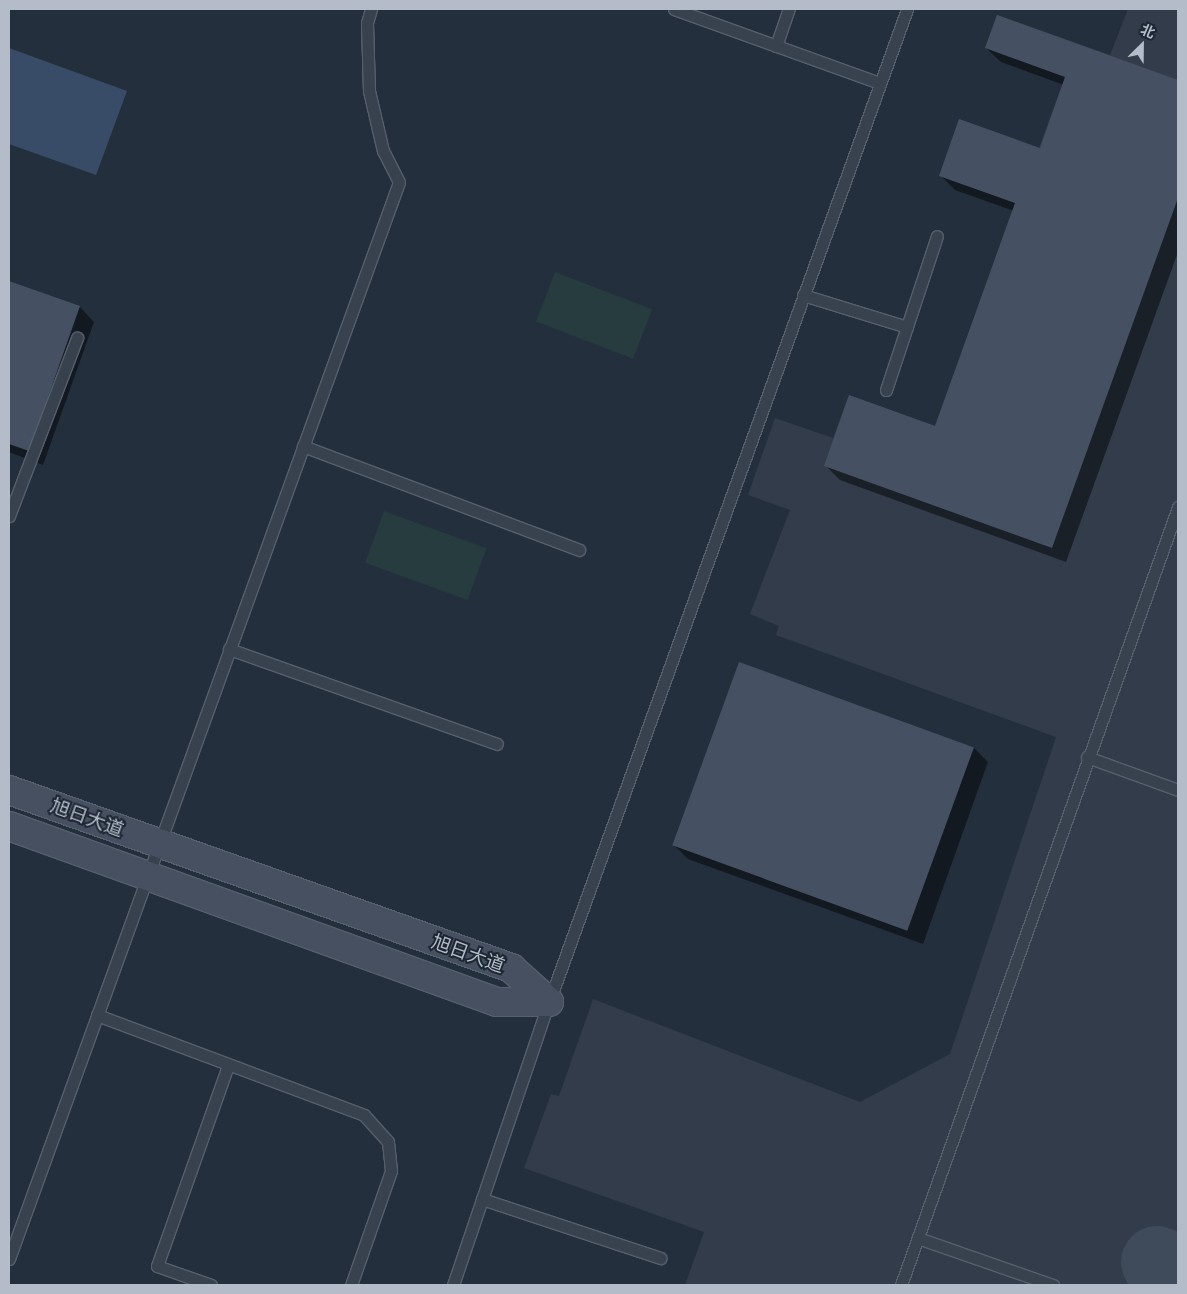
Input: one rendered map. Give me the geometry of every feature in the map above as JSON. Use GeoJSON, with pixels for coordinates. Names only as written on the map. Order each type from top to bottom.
{"type":"FeatureCollection","features":[{"type":"Feature","properties":{"kind":"main road","name":"旭日大道"},"geometry":{"type":"LineString","coordinates":[[9,790],[511,968],[549,1002]]}},
{"type":"Feature","properties":{"kind":"main road","name":"旭日大道"},"geometry":{"type":"LineString","coordinates":[[9,826],[497,1002],[549,1002]]}},
{"type":"Feature","properties":{"kind":"lane"},"geometry":{"type":"LineString","coordinates":[[9,1259],[398,182],[383,151],[368,91],[367,23],[370,9]]}},
{"type":"Feature","properties":{"kind":"lane"},"geometry":{"type":"LineString","coordinates":[[674,9],[879,83]]}},
{"type":"Feature","properties":{"kind":"lane"},"geometry":{"type":"LineString","coordinates":[[776,46],[789,9]]}},
{"type":"Feature","properties":{"kind":"lane"},"geometry":{"type":"LineString","coordinates":[[453,1285],[549,1002],[907,9]]}},
{"type":"Feature","properties":{"kind":"lane"},"geometry":{"type":"LineString","coordinates":[[886,390],[937,236]]}},
{"type":"Feature","properties":{"kind":"lane"},"geometry":{"type":"LineString","coordinates":[[804,294],[907,327]]}},
{"type":"Feature","properties":{"kind":"lane"},"geometry":{"type":"LineString","coordinates":[[9,516],[77,338]]}},
{"type":"Feature","properties":{"kind":"lane"},"geometry":{"type":"LineString","coordinates":[[303,446],[579,550]]}},
{"type":"Feature","properties":{"kind":"lane"},"geometry":{"type":"LineString","coordinates":[[901,1285],[1087,757],[1178,507]]}},
{"type":"Feature","properties":{"kind":"lane"},"geometry":{"type":"LineString","coordinates":[[229,649],[497,744]]}},
{"type":"Feature","properties":{"kind":"lane"},"geometry":{"type":"LineString","coordinates":[[1087,757],[1178,790]]}},
{"type":"Feature","properties":{"kind":"lane"},"geometry":{"type":"LineString","coordinates":[[97,1015],[364,1115],[388,1142],[391,1171],[351,1285]]}},
{"type":"Feature","properties":{"kind":"lane"},"geometry":{"type":"LineString","coordinates":[[211,1285],[157,1266],[228,1065]]}},
{"type":"Feature","properties":{"kind":"lane"},"geometry":{"type":"LineString","coordinates":[[482,1199],[660,1258]]}},
{"type":"Feature","properties":{"kind":"lane"},"geometry":{"type":"LineString","coordinates":[[918,1238],[1053,1285]]}},
{"type":"Feature","properties":{"kind":"shaded area"},"geometry":{"type":"Polygon","coordinates":[[[1128,9],[1178,9],[1178,1285],[685,1285],[704,1232],[524,1168],[551,1094],[559,1096],[593,999],[860,1102],[950,1054],[1056,737],[776,635],[779,626],[750,614],[790,510],[748,495],[775,418],[833,438],[849,395],[935,426],[1015,203],[939,176],[959,119],[1039,148],[1065,77],[985,48],[997,15],[1110,55],[1128,9]]]}},
{"type":"Feature","properties":{"kind":"green space"},"geometry":{"type":"Polygon","coordinates":[[[555,272],[652,309],[633,359],[536,321],[555,272]]]}},
{"type":"Feature","properties":{"kind":"green space"},"geometry":{"type":"Polygon","coordinates":[[[384,511],[486,548],[468,600],[365,563],[384,511]]]}},
{"type":"Feature","properties":{"kind":"water"},"geometry":{"type":"Polygon","coordinates":[[[9,48],[127,91],[96,175],[9,144],[9,48]]]}},
{"type":"Feature","properties":{"kind":"building"},"geometry":{"type":"Polygon","coordinates":[[[997,15],[1178,80],[1178,198],[1052,548],[824,466],[849,395],[935,426],[1015,203],[939,176],[959,119],[1040,148],[1065,77],[985,48],[997,15]]]}},
{"type":"Feature","properties":{"kind":"building"},"geometry":{"type":"Polygon","coordinates":[[[9,281],[80,306],[29,451],[9,444],[9,281]]]}},
{"type":"Feature","properties":{"kind":"building"},"geometry":{"type":"Polygon","coordinates":[[[739,662],[974,748],[907,931],[672,845],[739,662]]]}},
{"type":"Feature","properties":{"kind":"taxiway"},"geometry":{"type":"LineString","coordinates":[[1157,1262],[1178,1270]]}}]}
